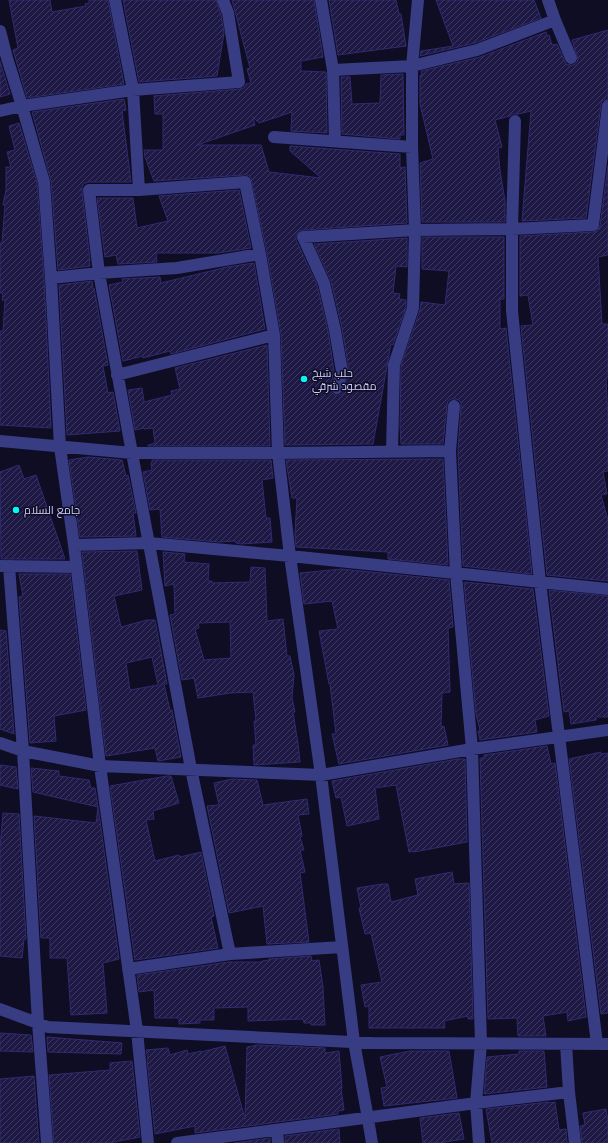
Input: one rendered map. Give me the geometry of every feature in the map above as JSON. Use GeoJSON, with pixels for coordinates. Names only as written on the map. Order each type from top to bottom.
{"type":"FeatureCollection","features":[{"type":"Feature","properties":{"kind":"street"},"geometry":{"type":"LineString","coordinates":[[115,0],[133,90],[139,190]]}},
{"type":"Feature","properties":{"kind":"street"},"geometry":{"type":"LineString","coordinates":[[0,111],[22,106],[133,90],[239,82],[228,13],[223,0]]}},
{"type":"Feature","properties":{"kind":"street"},"geometry":{"type":"LineString","coordinates":[[321,0],[333,70],[335,141]]}},
{"type":"Feature","properties":{"kind":"street"},"geometry":{"type":"LineString","coordinates":[[392,452],[394,364],[412,308],[415,230],[412,148],[412,66],[418,0]]}},
{"type":"Feature","properties":{"kind":"street"},"geometry":{"type":"LineString","coordinates":[[548,0],[572,58]]}},
{"type":"Feature","properties":{"kind":"street"},"geometry":{"type":"LineString","coordinates":[[333,70],[412,66],[477,50],[555,20]]}},
{"type":"Feature","properties":{"kind":"street"},"geometry":{"type":"LineString","coordinates":[[0,31],[44,182],[51,278],[60,447],[74,545],[100,766],[137,1031],[148,1143]]}},
{"type":"Feature","properties":{"kind":"street"},"geometry":{"type":"LineString","coordinates":[[337,388],[342,371],[335,330],[324,283],[303,237],[415,230],[512,229],[593,225],[608,106]]}},
{"type":"Feature","properties":{"kind":"street"},"geometry":{"type":"LineString","coordinates":[[0,1009],[48,1026],[354,1042],[602,1044],[559,737],[540,582],[512,311],[512,229],[515,120]]}},
{"type":"Feature","properties":{"kind":"street"},"geometry":{"type":"LineString","coordinates":[[274,138],[335,141],[412,148]]}},
{"type":"Feature","properties":{"kind":"street"},"geometry":{"type":"LineString","coordinates":[[230,954],[191,769],[132,453],[99,273],[89,190],[139,190],[245,182],[260,254],[274,334],[278,453],[290,556],[321,775],[354,1042],[372,1143]]}},
{"type":"Feature","properties":{"kind":"street"},"geometry":{"type":"LineString","coordinates":[[51,278],[177,268],[260,254]]}},
{"type":"Feature","properties":{"kind":"street"},"geometry":{"type":"LineString","coordinates":[[118,375],[274,334]]}},
{"type":"Feature","properties":{"kind":"street"},"geometry":{"type":"LineString","coordinates":[[454,406],[450,451],[456,574],[472,749],[480,1043],[476,1103],[479,1143]]}},
{"type":"Feature","properties":{"kind":"street"},"geometry":{"type":"LineString","coordinates":[[0,441],[132,453],[450,451]]}},
{"type":"Feature","properties":{"kind":"street"},"geometry":{"type":"LineString","coordinates":[[74,545],[149,543],[608,589]]}},
{"type":"Feature","properties":{"kind":"street"},"geometry":{"type":"LineString","coordinates":[[47,1143],[38,1023],[23,751],[5,566],[76,566]]}},
{"type":"Feature","properties":{"kind":"street"},"geometry":{"type":"LineString","coordinates":[[0,743],[23,751],[100,766],[321,775],[472,749],[608,730]]}},
{"type":"Feature","properties":{"kind":"street"},"geometry":{"type":"LineString","coordinates":[[128,969],[230,954],[342,946]]}},
{"type":"Feature","properties":{"kind":"street"},"geometry":{"type":"LineString","coordinates":[[566,1044],[569,1092],[575,1143]]}},
{"type":"Feature","properties":{"kind":"street"},"geometry":{"type":"LineString","coordinates":[[177,1143],[569,1092]]}},
{"type":"Feature","properties":{"kind":"street"},"geometry":{"type":"LineString","coordinates":[[277,1130],[278,1143]]}},
{"type":"Feature","properties":{"kind":"building"},"geometry":{"type":"Polygon","coordinates":[[[9,0],[50,0],[52,12],[86,6],[85,4],[89,3],[89,0],[108,0],[124,84],[27,98],[13,50],[18,48],[9,0]]]}},
{"type":"Feature","properties":{"kind":"building"},"geometry":{"type":"Polygon","coordinates":[[[123,0],[216,0],[221,15],[224,33],[217,76],[139,82],[123,0]]]}},
{"type":"Feature","properties":{"kind":"building"},"geometry":{"type":"Polygon","coordinates":[[[232,0],[314,0],[323,57],[301,61],[301,71],[326,72],[327,133],[291,131],[292,112],[259,123],[253,117],[255,125],[197,145],[261,145],[269,172],[321,178],[290,151],[290,146],[400,154],[400,168],[405,167],[407,223],[303,230],[299,231],[296,236],[296,240],[317,285],[328,331],[334,371],[330,389],[335,395],[342,394],[349,370],[342,328],[331,281],[314,244],[407,238],[407,267],[396,266],[393,293],[400,294],[399,299],[406,300],[406,307],[393,345],[391,344],[373,444],[285,445],[281,334],[267,253],[251,178],[248,175],[244,175],[154,181],[145,157],[144,150],[163,150],[163,114],[155,114],[154,96],[240,89],[244,88],[246,84],[251,83],[247,69],[250,68],[232,0]]]}},
{"type":"Feature","properties":{"kind":"building"},"geometry":{"type":"Polygon","coordinates":[[[329,0],[396,0],[399,14],[401,14],[406,46],[338,55],[329,0]]]}},
{"type":"Feature","properties":{"kind":"building"},"geometry":{"type":"Polygon","coordinates":[[[436,0],[534,0],[541,18],[475,43],[420,56],[421,51],[453,46],[436,0]]]}},
{"type":"Feature","properties":{"kind":"building"},"geometry":{"type":"Polygon","coordinates":[[[608,30],[608,99],[602,101],[601,105],[586,218],[522,221],[531,111],[512,114],[510,116],[495,120],[502,147],[498,148],[505,201],[505,222],[422,222],[420,163],[433,159],[420,104],[421,71],[480,57],[546,32],[547,36],[549,35],[552,45],[557,44],[566,64],[574,65],[578,59],[572,40],[608,30]]]}},
{"type":"Feature","properties":{"kind":"building"},"geometry":{"type":"Polygon","coordinates":[[[0,61],[10,94],[0,97],[0,61]]]}},
{"type":"Feature","properties":{"kind":"building"},"geometry":{"type":"Polygon","coordinates":[[[403,74],[404,135],[400,135],[400,139],[342,134],[341,77],[350,77],[352,104],[380,103],[381,75],[403,74]]]}},
{"type":"Feature","properties":{"kind":"building"},"geometry":{"type":"Polygon","coordinates":[[[124,99],[126,110],[122,111],[131,182],[89,182],[82,186],[90,266],[58,270],[51,181],[32,112],[124,99]]]}},
{"type":"Feature","properties":{"kind":"building"},"geometry":{"type":"Polygon","coordinates":[[[19,123],[37,183],[44,278],[51,428],[0,425],[0,331],[3,331],[5,300],[2,300],[3,293],[0,293],[0,243],[2,243],[5,205],[3,205],[6,190],[6,167],[11,167],[7,152],[15,150],[9,126],[19,123]]]}},
{"type":"Feature","properties":{"kind":"building"},"geometry":{"type":"Polygon","coordinates":[[[608,166],[608,255],[598,257],[602,324],[608,324],[608,378],[606,378],[608,471],[603,472],[607,494],[601,495],[608,520],[608,581],[547,575],[521,326],[533,325],[528,295],[520,296],[520,236],[597,231],[600,226],[608,166]]]}},
{"type":"Feature","properties":{"kind":"building"},"geometry":{"type":"Polygon","coordinates":[[[239,190],[251,248],[218,253],[156,253],[157,262],[118,264],[116,255],[105,257],[97,198],[133,198],[137,228],[168,221],[159,196],[239,190]]]}},
{"type":"Feature","properties":{"kind":"building"},"geometry":{"type":"Polygon","coordinates":[[[422,237],[504,237],[504,299],[500,299],[500,329],[506,328],[532,574],[463,566],[458,451],[461,407],[459,400],[451,399],[448,401],[443,444],[401,444],[401,366],[420,310],[421,302],[445,305],[449,271],[422,269],[422,237]]]}},
{"type":"Feature","properties":{"kind":"building"},"geometry":{"type":"Polygon","coordinates":[[[254,263],[265,329],[171,354],[170,351],[143,358],[143,356],[123,361],[109,285],[123,282],[122,279],[160,277],[161,283],[227,267],[254,263]]]}},
{"type":"Feature","properties":{"kind":"building"},"geometry":{"type":"Polygon","coordinates":[[[92,281],[108,365],[103,366],[108,393],[113,392],[120,431],[67,435],[59,285],[92,281]]]}},
{"type":"Feature","properties":{"kind":"building"},"geometry":{"type":"Polygon","coordinates":[[[267,345],[270,446],[148,446],[155,443],[153,428],[135,430],[128,390],[142,388],[144,402],[172,395],[171,391],[180,389],[175,368],[267,345]]]}},
{"type":"Feature","properties":{"kind":"building"},"geometry":{"type":"Polygon","coordinates":[[[88,457],[122,460],[126,476],[128,475],[136,513],[133,513],[136,536],[80,537],[69,460],[88,457]]]}},
{"type":"Feature","properties":{"kind":"building"},"geometry":{"type":"Polygon","coordinates":[[[443,459],[448,565],[388,559],[388,552],[296,547],[295,534],[297,498],[292,498],[286,460],[443,459]]]}},
{"type":"Feature","properties":{"kind":"building"},"geometry":{"type":"Polygon","coordinates":[[[152,460],[271,460],[273,478],[262,480],[266,518],[270,518],[272,542],[241,544],[236,543],[235,541],[219,542],[162,537],[160,509],[150,510],[143,472],[152,470],[152,460]]]}},
{"type":"Feature","properties":{"kind":"building"},"geometry":{"type":"Polygon","coordinates":[[[19,465],[24,479],[36,475],[65,559],[1,559],[0,472],[19,465]]]}},
{"type":"Feature","properties":{"kind":"building"},"geometry":{"type":"Polygon","coordinates":[[[137,551],[142,590],[114,596],[121,627],[147,620],[155,620],[167,684],[164,684],[170,710],[172,710],[181,757],[158,761],[155,748],[106,756],[82,552],[137,551]],[[152,657],[126,663],[130,690],[158,685],[152,657]]]}},
{"type":"Feature","properties":{"kind":"building"},"geometry":{"type":"Polygon","coordinates":[[[163,552],[185,554],[184,562],[209,564],[208,581],[212,581],[212,583],[250,582],[251,567],[265,568],[267,621],[283,619],[287,656],[290,656],[294,675],[292,698],[295,712],[293,712],[300,762],[254,765],[253,745],[256,745],[254,721],[256,721],[253,692],[230,693],[198,698],[194,678],[182,680],[170,615],[175,614],[174,584],[165,586],[163,552]],[[230,622],[198,623],[199,628],[195,629],[204,660],[231,658],[230,622]]]}},
{"type":"Feature","properties":{"kind":"building"},"geometry":{"type":"Polygon","coordinates":[[[341,569],[449,580],[453,627],[448,628],[450,692],[442,693],[441,727],[444,726],[448,745],[339,764],[332,734],[336,734],[330,684],[319,631],[338,629],[332,601],[304,604],[300,573],[341,569]]]}},
{"type":"Feature","properties":{"kind":"building"},"geometry":{"type":"Polygon","coordinates":[[[19,574],[70,574],[86,710],[54,716],[56,741],[30,743],[19,597],[23,596],[19,574]]]}},
{"type":"Feature","properties":{"kind":"building"},"geometry":{"type":"Polygon","coordinates":[[[464,582],[533,589],[549,716],[535,720],[537,732],[480,740],[478,731],[480,730],[476,714],[464,582]]]}},
{"type":"Feature","properties":{"kind":"building"},"geometry":{"type":"Polygon","coordinates":[[[549,590],[608,596],[608,717],[596,717],[596,720],[571,724],[569,711],[564,712],[549,590]]]}},
{"type":"Feature","properties":{"kind":"building"},"geometry":{"type":"Polygon","coordinates":[[[0,630],[6,631],[14,734],[0,729],[0,630]]]}},
{"type":"Feature","properties":{"kind":"building"},"geometry":{"type":"Polygon","coordinates":[[[547,746],[551,764],[555,763],[586,1017],[568,1021],[567,1012],[543,1016],[546,1036],[518,1036],[517,1018],[488,1019],[480,758],[484,758],[484,755],[547,746]]]}},
{"type":"Feature","properties":{"kind":"building"},"geometry":{"type":"Polygon","coordinates":[[[601,752],[601,754],[608,753],[608,1013],[601,1014],[569,759],[601,752]]]}},
{"type":"Feature","properties":{"kind":"building"},"geometry":{"type":"Polygon","coordinates":[[[465,759],[467,842],[409,852],[396,785],[375,788],[379,819],[347,826],[341,797],[336,798],[332,781],[465,759]]]}},
{"type":"Feature","properties":{"kind":"building"},"geometry":{"type":"Polygon","coordinates":[[[0,765],[16,767],[18,789],[0,785],[0,765]]]}},
{"type":"Feature","properties":{"kind":"building"},"geometry":{"type":"Polygon","coordinates":[[[31,768],[59,771],[59,776],[89,780],[91,788],[95,788],[98,807],[33,792],[31,768]]]}},
{"type":"Feature","properties":{"kind":"building"},"geometry":{"type":"Polygon","coordinates":[[[171,776],[179,803],[153,811],[154,819],[146,820],[155,861],[179,855],[180,857],[201,852],[214,916],[211,917],[218,948],[135,960],[110,786],[171,776]]]}},
{"type":"Feature","properties":{"kind":"building"},"geometry":{"type":"Polygon","coordinates":[[[232,779],[257,780],[263,805],[307,799],[309,814],[298,815],[302,836],[300,837],[304,850],[300,850],[305,872],[300,873],[309,942],[267,944],[263,906],[229,913],[207,806],[219,805],[214,783],[232,779]]]}},
{"type":"Feature","properties":{"kind":"building"},"geometry":{"type":"Polygon","coordinates":[[[98,807],[119,959],[103,963],[107,1013],[71,1015],[67,958],[50,958],[50,938],[41,938],[34,816],[96,823],[98,807]]]}},
{"type":"Feature","properties":{"kind":"building"},"geometry":{"type":"Polygon","coordinates":[[[3,813],[19,814],[26,939],[24,939],[22,958],[0,956],[0,847],[3,813]]]}},
{"type":"Feature","properties":{"kind":"building"},"geometry":{"type":"Polygon","coordinates":[[[452,872],[454,884],[469,883],[473,1019],[468,1019],[468,1016],[444,1021],[445,1028],[369,1028],[369,1006],[365,1007],[361,985],[382,982],[371,933],[365,934],[359,908],[361,908],[357,888],[388,884],[391,902],[418,895],[415,879],[452,872]]]}},
{"type":"Feature","properties":{"kind":"building"},"geometry":{"type":"Polygon","coordinates":[[[311,956],[312,961],[319,960],[323,987],[325,1025],[311,1025],[311,1023],[304,1023],[303,1019],[248,1021],[248,1007],[214,1008],[214,1020],[200,1020],[200,1023],[179,1024],[179,1018],[155,1018],[154,990],[139,992],[137,975],[229,962],[262,962],[269,959],[311,956]]]}},
{"type":"Feature","properties":{"kind":"building"},"geometry":{"type":"Polygon","coordinates":[[[0,1033],[31,1035],[33,1052],[0,1051],[0,1033]]]}},
{"type":"Feature","properties":{"kind":"building"},"geometry":{"type":"Polygon","coordinates":[[[47,1037],[122,1043],[121,1054],[48,1052],[47,1037]]]}},
{"type":"Feature","properties":{"kind":"building"},"geometry":{"type":"Polygon","coordinates":[[[258,1045],[325,1048],[325,1053],[339,1051],[344,1110],[338,1111],[338,1114],[195,1133],[195,1126],[155,1134],[146,1050],[168,1048],[170,1055],[187,1050],[188,1054],[225,1046],[245,1119],[247,1047],[258,1045]]]}},
{"type":"Feature","properties":{"kind":"building"},"geometry":{"type":"Polygon","coordinates":[[[410,1051],[449,1051],[457,1098],[384,1106],[381,1088],[387,1087],[380,1057],[410,1051]]]}},
{"type":"Feature","properties":{"kind":"building"},"geometry":{"type":"Polygon","coordinates":[[[519,1051],[544,1051],[547,1087],[484,1094],[487,1057],[519,1054],[519,1051]]]}},
{"type":"Feature","properties":{"kind":"building"},"geometry":{"type":"Polygon","coordinates":[[[132,1061],[140,1137],[109,1143],[54,1143],[49,1075],[110,1070],[110,1063],[132,1061]]]}},
{"type":"Feature","properties":{"kind":"building"},"geometry":{"type":"Polygon","coordinates":[[[34,1076],[39,1143],[0,1143],[0,1079],[34,1076]]]}},
{"type":"Feature","properties":{"kind":"building"},"geometry":{"type":"Polygon","coordinates":[[[555,1102],[559,1130],[566,1129],[567,1143],[492,1143],[486,1109],[555,1102]]]}},
{"type":"Feature","properties":{"kind":"building"},"geometry":{"type":"Polygon","coordinates":[[[606,1109],[608,1121],[608,1143],[582,1143],[580,1126],[585,1125],[583,1113],[606,1109]]]}},
{"type":"Feature","properties":{"kind":"building"},"geometry":{"type":"Polygon","coordinates":[[[459,1113],[464,1139],[439,1143],[423,1143],[420,1118],[459,1113]]]}},
{"type":"Feature","properties":{"kind":"building"},"geometry":{"type":"Polygon","coordinates":[[[339,1129],[340,1143],[285,1143],[285,1136],[339,1129]]]}},
{"type":"Feature","properties":{"kind":"building"},"geometry":{"type":"Polygon","coordinates":[[[270,1138],[270,1143],[234,1143],[270,1138]]]}},
{"type":"Feature","properties":{"kind":"place","name":"حلب شيخ مقصود شرقي"},"geometry":{"type":"Point","coordinates":[304,379]}},
{"type":"Feature","properties":{"kind":"place","name":"جامع السلام"},"geometry":{"type":"Point","coordinates":[16,510]}}]}
